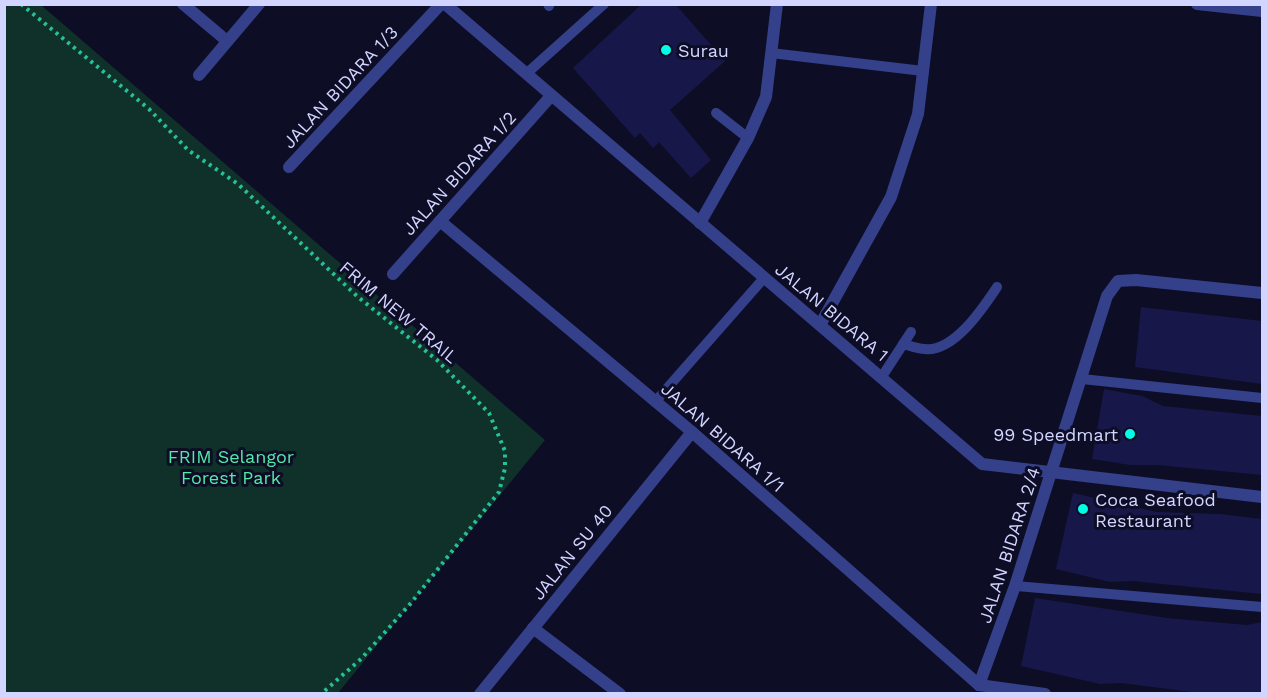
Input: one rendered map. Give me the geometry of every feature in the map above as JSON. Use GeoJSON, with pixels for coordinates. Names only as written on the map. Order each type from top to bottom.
{"type":"FeatureCollection","features":[{"type":"Feature","properties":{"kind":"street"},"geometry":{"type":"LineString","coordinates":[[183,4],[227,41]]}},
{"type":"Feature","properties":{"kind":"street"},"geometry":{"type":"LineString","coordinates":[[199,75],[259,4]]}},
{"type":"Feature","properties":{"kind":"street","name":"JALAN BIDARA 1"},"geometry":{"type":"LineString","coordinates":[[443,4],[982,464],[1263,497]]}},
{"type":"Feature","properties":{"kind":"street","name":"JALAN BIDARA 1/3"},"geometry":{"type":"LineString","coordinates":[[289,167],[443,4]]}},
{"type":"Feature","properties":{"kind":"street"},"geometry":{"type":"LineString","coordinates":[[700,222],[748,138],[766,97],[777,4]]}},
{"type":"Feature","properties":{"kind":"street"},"geometry":{"type":"LineString","coordinates":[[820,325],[891,197],[918,114],[931,4]]}},
{"type":"Feature","properties":{"kind":"street"},"geometry":{"type":"LineString","coordinates":[[1197,4],[1263,11]]}},
{"type":"Feature","properties":{"kind":"street","name":"JALAN BIDARA 1/2"},"geometry":{"type":"LineString","coordinates":[[393,274],[551,96]]}},
{"type":"Feature","properties":{"kind":"street","name":"JALAN BIDARA 1/1"},"geometry":{"type":"LineString","coordinates":[[440,221],[692,432],[978,689]]}},
{"type":"Feature","properties":{"kind":"street","name":"JALAN BIDARA 2/4"},"geometry":{"type":"LineString","coordinates":[[978,689],[1015,585],[1107,296],[1118,282],[1136,280],[1263,293]]}},
{"type":"Feature","properties":{"kind":"street","name":"JALAN SU 40"},"geometry":{"type":"LineString","coordinates":[[480,693],[692,432]]}},
{"type":"Feature","properties":{"kind":"street"},"geometry":{"type":"LineString","coordinates":[[533,628],[620,693]]}},
{"type":"Feature","properties":{"kind":"street"},"geometry":{"type":"LineString","coordinates":[[978,689],[1045,693]]}},
{"type":"Feature","properties":{"kind":"lane"},"geometry":{"type":"LineString","coordinates":[[526,74],[604,4]]}},
{"type":"Feature","properties":{"kind":"lane"},"geometry":{"type":"LineString","coordinates":[[771,53],[923,71]]}},
{"type":"Feature","properties":{"kind":"lane"},"geometry":{"type":"LineString","coordinates":[[716,113],[748,138]]}},
{"type":"Feature","properties":{"kind":"lane"},"geometry":{"type":"LineString","coordinates":[[655,402],[764,278]]}},
{"type":"Feature","properties":{"kind":"lane"},"geometry":{"type":"LineString","coordinates":[[903,344],[927,350],[944,346],[977,315],[997,287]]}},
{"type":"Feature","properties":{"kind":"lane"},"geometry":{"type":"LineString","coordinates":[[881,378],[911,332]]}},
{"type":"Feature","properties":{"kind":"lane"},"geometry":{"type":"LineString","coordinates":[[1082,379],[1263,398]]}},
{"type":"Feature","properties":{"kind":"lane"},"geometry":{"type":"LineString","coordinates":[[1015,585],[1263,607]]}},
{"type":"Feature","properties":{"kind":"path","name":"FRIM NEW TRAIL"},"geometry":{"type":"LineString","coordinates":[[21,4],[149,109],[188,150],[238,184],[358,297],[437,360],[489,413],[505,451],[505,468],[498,492],[411,603],[361,659],[321,693]]}},
{"type":"Feature","properties":{"kind":"green space","name":"FRIM Selangor Forest Park"},"geometry":{"type":"Polygon","coordinates":[[[4,5],[41,5],[545,440],[338,693],[5,693],[4,5]]]}},
{"type":"Feature","properties":{"kind":"building"},"geometry":{"type":"Polygon","coordinates":[[[642,4],[675,4],[725,61],[670,110],[711,160],[691,178],[659,142],[653,148],[640,133],[635,138],[573,68],[642,4]]]}},
{"type":"Feature","properties":{"kind":"building"},"geometry":{"type":"Polygon","coordinates":[[[1141,307],[1262,321],[1262,384],[1135,367],[1141,307]]]}},
{"type":"Feature","properties":{"kind":"building"},"geometry":{"type":"Polygon","coordinates":[[[1104,389],[1142,396],[1163,406],[1262,416],[1262,475],[1158,465],[1130,465],[1092,459],[1104,389]]]}},
{"type":"Feature","properties":{"kind":"building"},"geometry":{"type":"Polygon","coordinates":[[[1073,493],[1157,512],[1220,514],[1262,519],[1262,594],[1132,581],[1110,582],[1056,569],[1073,493]]]}},
{"type":"Feature","properties":{"kind":"building"},"geometry":{"type":"Polygon","coordinates":[[[1035,598],[1167,618],[1247,625],[1262,622],[1262,693],[1200,693],[1121,683],[1100,684],[1021,666],[1035,598]]]}},
{"type":"Feature","properties":{"kind":"place","name":"Surau"},"geometry":{"type":"Point","coordinates":[666,50]}},
{"type":"Feature","properties":{"kind":"place","name":"99 Speedmart"},"geometry":{"type":"Point","coordinates":[1130,434]}},
{"type":"Feature","properties":{"kind":"place","name":"Coca Seafood Restaurant"},"geometry":{"type":"Point","coordinates":[1083,509]}}]}
